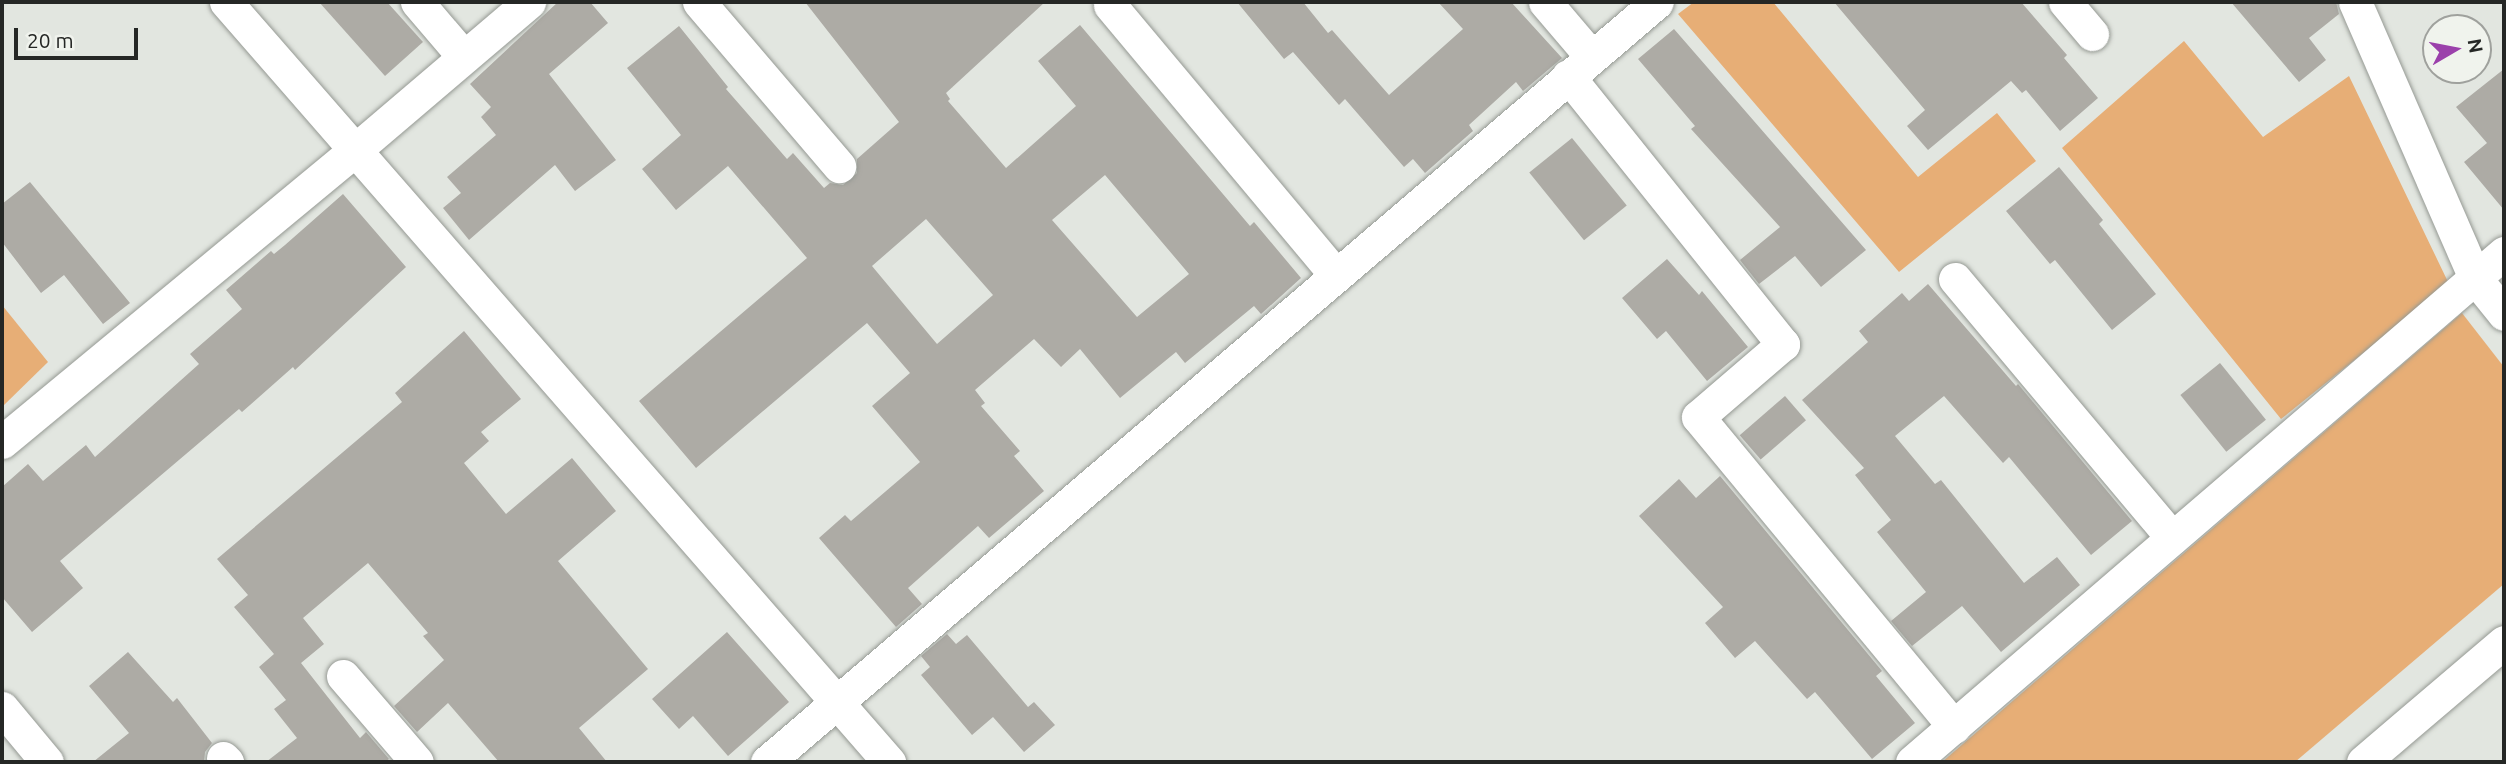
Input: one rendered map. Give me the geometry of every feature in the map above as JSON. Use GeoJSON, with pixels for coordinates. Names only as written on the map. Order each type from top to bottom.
{"type":"FeatureCollection","features":[{"type":"Feature","properties":{"kind":"street"},"geometry":{"type":"LineString","coordinates":[[226,2],[889,762]]}},
{"type":"Feature","properties":{"kind":"street"},"geometry":{"type":"LineString","coordinates":[[417,2],[464,57]]}},
{"type":"Feature","properties":{"kind":"street"},"geometry":{"type":"LineString","coordinates":[[2,442],[354,151],[529,2]]}},
{"type":"Feature","properties":{"kind":"street"},"geometry":{"type":"LineString","coordinates":[[699,2],[839,166]]}},
{"type":"Feature","properties":{"kind":"street"},"geometry":{"type":"LineString","coordinates":[[1545,2],[1579,66],[1783,344],[1698,417],[1954,727]]}},
{"type":"Feature","properties":{"kind":"street"},"geometry":{"type":"LineString","coordinates":[[767,762],[1657,2]]}},
{"type":"Feature","properties":{"kind":"street"},"geometry":{"type":"LineString","coordinates":[[2066,2],[2092,34]]}},
{"type":"Feature","properties":{"kind":"street"},"geometry":{"type":"LineString","coordinates":[[2356,2],[2475,278],[2504,314]]}},
{"type":"Feature","properties":{"kind":"street"},"geometry":{"type":"LineString","coordinates":[[1110,5],[1336,275]]}},
{"type":"Feature","properties":{"kind":"street"},"geometry":{"type":"LineString","coordinates":[[1912,762],[2504,253]]}},
{"type":"Feature","properties":{"kind":"street"},"geometry":{"type":"LineString","coordinates":[[1955,279],[2172,538]]}},
{"type":"Feature","properties":{"kind":"street"},"geometry":{"type":"LineString","coordinates":[[2363,762],[2504,642]]}},
{"type":"Feature","properties":{"kind":"street"},"geometry":{"type":"LineString","coordinates":[[343,676],[417,762]]}},
{"type":"Feature","properties":{"kind":"street"},"geometry":{"type":"LineString","coordinates":[[2,708],[47,762]]}},
{"type":"Feature","properties":{"kind":"shaded area"},"geometry":{"type":"Polygon","coordinates":[[[1694,2],[1773,2],[1918,177],[1997,113],[2036,161],[1899,272],[1678,14],[1694,2]]]}},
{"type":"Feature","properties":{"kind":"shaded area"},"geometry":{"type":"Polygon","coordinates":[[[2184,41],[2263,137],[2349,76],[2449,284],[2281,419],[2062,148],[2184,41]]]}},
{"type":"Feature","properties":{"kind":"shaded area"},"geometry":{"type":"Polygon","coordinates":[[[2,305],[48,362],[2,407],[2,305]]]}},
{"type":"Feature","properties":{"kind":"shaded area"},"geometry":{"type":"Polygon","coordinates":[[[2462,313],[2504,367],[2504,584],[2295,762],[1942,762],[2462,313]]]}},
{"type":"Feature","properties":{"kind":"building"},"geometry":{"type":"Polygon","coordinates":[[[319,2],[387,2],[423,42],[385,76],[319,2]]]}},
{"type":"Feature","properties":{"kind":"building"},"geometry":{"type":"Polygon","coordinates":[[[558,2],[590,2],[608,23],[549,74],[616,160],[575,191],[555,165],[469,240],[443,208],[461,193],[447,177],[496,135],[481,117],[491,107],[470,84],[558,2]]]}},
{"type":"Feature","properties":{"kind":"building"},"geometry":{"type":"Polygon","coordinates":[[[805,2],[1045,2],[946,93],[950,99],[948,101],[1006,168],[1076,106],[1038,61],[1080,25],[1250,226],[1254,222],[1301,278],[1261,314],[1254,306],[1185,363],[1176,352],[1120,398],[1080,349],[1061,367],[1034,339],[975,390],[985,403],[981,406],[1020,451],[1014,456],[1044,491],[989,538],[978,526],[908,588],[922,604],[896,627],[819,538],[845,515],[851,521],[920,462],[872,406],[910,373],[867,323],[696,468],[639,401],[807,258],[728,166],[676,210],[642,169],[681,135],[627,68],[679,26],[728,87],[726,89],[787,159],[793,153],[824,188],[830,183],[843,185],[857,173],[857,159],[899,122],[805,2]],[[1105,175],[1052,220],[1137,317],[1189,274],[1105,175]],[[926,219],[872,266],[937,344],[993,295],[926,219]]]}},
{"type":"Feature","properties":{"kind":"building"},"geometry":{"type":"Polygon","coordinates":[[[1237,2],[1303,2],[1328,33],[1332,30],[1389,95],[1463,29],[1438,2],[1511,2],[1562,58],[1523,91],[1516,82],[1469,125],[1473,131],[1425,173],[1413,159],[1404,167],[1345,99],[1339,105],[1293,52],[1284,59],[1237,2]]]}},
{"type":"Feature","properties":{"kind":"building"},"geometry":{"type":"Polygon","coordinates":[[[1834,2],[2021,2],[2067,55],[2064,58],[2098,98],[2060,131],[2026,90],[2022,93],[2011,81],[1928,150],[1907,126],[1925,110],[1834,2]]]}},
{"type":"Feature","properties":{"kind":"building"},"geometry":{"type":"Polygon","coordinates":[[[2231,2],[2336,2],[2339,14],[2309,38],[2326,60],[2299,82],[2231,2]]]}},
{"type":"Feature","properties":{"kind":"building"},"geometry":{"type":"Polygon","coordinates":[[[1674,29],[1866,250],[1821,287],[1795,256],[1759,284],[1740,260],[1780,227],[1691,129],[1695,126],[1638,59],[1674,29]]]}},
{"type":"Feature","properties":{"kind":"building"},"geometry":{"type":"Polygon","coordinates":[[[2504,69],[2504,210],[2464,162],[2487,143],[2456,107],[2485,84],[2492,84],[2492,78],[2504,69]]]}},
{"type":"Feature","properties":{"kind":"building"},"geometry":{"type":"Polygon","coordinates":[[[1572,138],[1627,206],[1584,240],[1529,173],[1572,138]]]}},
{"type":"Feature","properties":{"kind":"building"},"geometry":{"type":"Polygon","coordinates":[[[2059,167],[2103,220],[2099,224],[2156,294],[2112,330],[2055,260],[2050,264],[2006,211],[2059,167]]]}},
{"type":"Feature","properties":{"kind":"building"},"geometry":{"type":"Polygon","coordinates":[[[30,182],[130,303],[103,324],[64,275],[41,293],[2,242],[2,204],[30,182]]]}},
{"type":"Feature","properties":{"kind":"building"},"geometry":{"type":"Polygon","coordinates":[[[343,194],[406,267],[295,370],[293,367],[242,412],[239,409],[60,561],[83,588],[32,632],[2,597],[2,487],[28,464],[43,481],[86,445],[95,457],[199,364],[190,354],[242,309],[226,290],[271,251],[274,254],[285,245],[343,194]]]}},
{"type":"Feature","properties":{"kind":"building"},"geometry":{"type":"Polygon","coordinates":[[[1667,259],[1699,295],[1702,291],[1748,347],[1707,381],[1666,331],[1657,339],[1622,298],[1667,259]]]}},
{"type":"Feature","properties":{"kind":"building"},"geometry":{"type":"Polygon","coordinates":[[[1928,284],[2016,386],[2018,384],[2132,521],[2091,555],[2009,457],[2003,463],[1944,396],[1895,436],[1935,484],[1941,480],[2024,583],[2057,557],[2080,585],[2001,652],[1962,606],[1912,646],[1891,621],[1926,592],[1877,532],[1891,520],[1855,475],[1864,468],[1802,400],[1868,342],[1859,331],[1902,293],[1909,301],[1928,284]]]}},
{"type":"Feature","properties":{"kind":"building"},"geometry":{"type":"Polygon","coordinates":[[[464,331],[521,399],[481,432],[489,441],[464,463],[506,514],[572,458],[616,511],[558,561],[648,669],[579,728],[607,762],[499,762],[448,703],[417,732],[394,706],[444,660],[423,636],[428,633],[368,563],[303,618],[324,644],[301,663],[360,738],[366,732],[389,759],[385,762],[266,762],[297,738],[274,709],[286,700],[259,667],[274,654],[234,607],[248,595],[217,559],[402,402],[395,393],[464,331]]]}},
{"type":"Feature","properties":{"kind":"building"},"geometry":{"type":"Polygon","coordinates":[[[2220,363],[2266,420],[2226,452],[2180,395],[2220,363]]]}},
{"type":"Feature","properties":{"kind":"building"},"geometry":{"type":"Polygon","coordinates":[[[1785,396],[1806,420],[1761,460],[1740,435],[1785,396]]]}},
{"type":"Feature","properties":{"kind":"building"},"geometry":{"type":"Polygon","coordinates":[[[1720,476],[1882,671],[1876,676],[1915,723],[1872,759],[1815,692],[1807,699],[1755,641],[1735,658],[1705,623],[1723,607],[1639,516],[1679,479],[1696,498],[1720,476]]]}},
{"type":"Feature","properties":{"kind":"building"},"geometry":{"type":"Polygon","coordinates":[[[727,632],[789,702],[728,756],[693,716],[679,729],[652,699],[727,632]]]}},
{"type":"Feature","properties":{"kind":"building"},"geometry":{"type":"Polygon","coordinates":[[[947,634],[956,644],[967,635],[1028,707],[1034,702],[1055,725],[1024,752],[993,717],[972,735],[921,675],[930,667],[921,656],[947,634]]]}},
{"type":"Feature","properties":{"kind":"building"},"geometry":{"type":"Polygon","coordinates":[[[128,652],[173,702],[177,698],[212,743],[205,752],[204,762],[93,762],[129,733],[89,686],[128,652]]]}}]}
